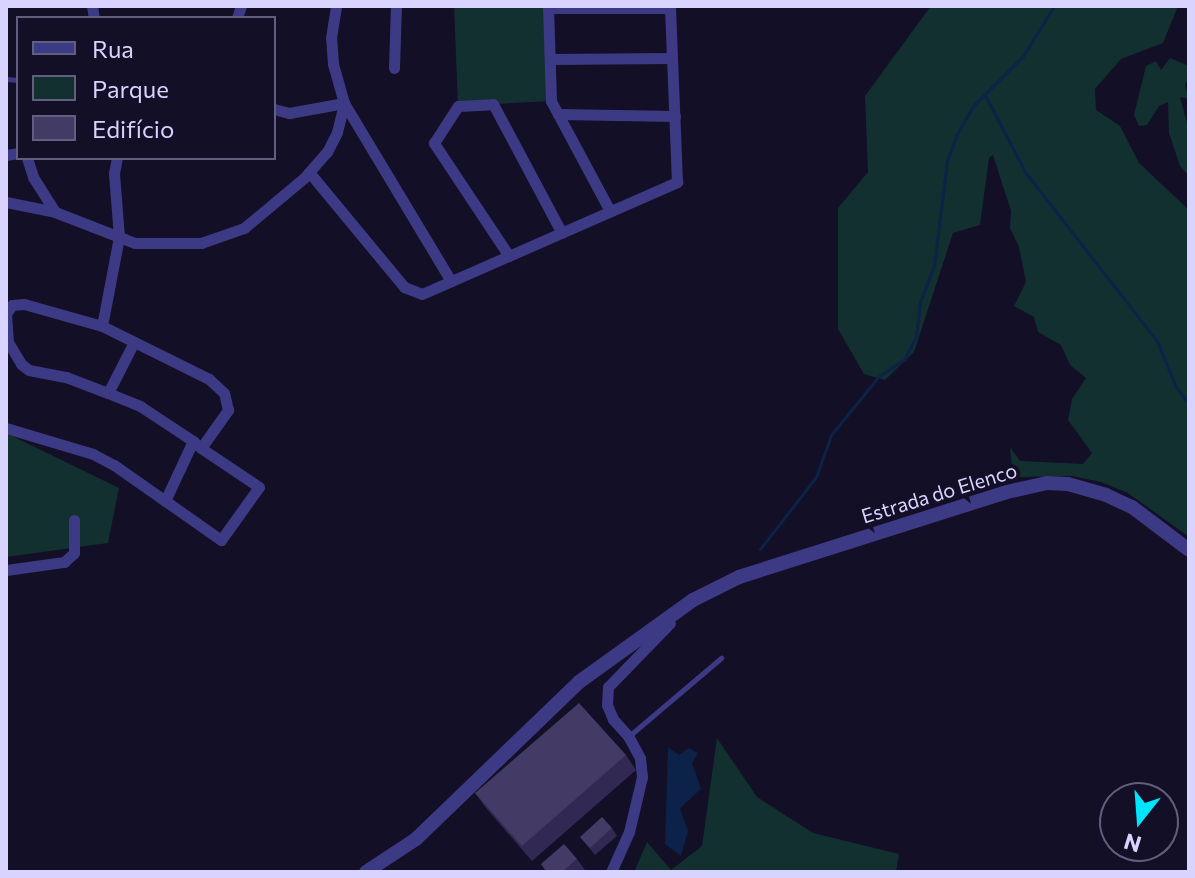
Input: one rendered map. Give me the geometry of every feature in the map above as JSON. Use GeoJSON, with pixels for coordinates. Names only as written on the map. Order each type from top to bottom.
{"type":"FeatureCollection","features":[{"type":"Feature","properties":{"kind":"street"},"geometry":{"type":"LineString","coordinates":[[336,6],[331,38],[333,64],[344,103],[451,281]]}},
{"type":"Feature","properties":{"kind":"street"},"geometry":{"type":"LineString","coordinates":[[394,68],[396,6]]}},
{"type":"Feature","properties":{"kind":"street"},"geometry":{"type":"LineString","coordinates":[[309,172],[404,287],[422,294],[677,182],[670,7],[548,7],[551,101],[610,211]]}},
{"type":"Feature","properties":{"kind":"street"},"geometry":{"type":"LineString","coordinates":[[550,59],[672,58]]}},
{"type":"Feature","properties":{"kind":"street"},"geometry":{"type":"LineString","coordinates":[[276,110],[289,113],[344,103]]}},
{"type":"Feature","properties":{"kind":"street"},"geometry":{"type":"LineString","coordinates":[[6,202],[55,212],[135,243],[201,243],[226,236],[244,228],[309,172],[332,142],[344,103]]}},
{"type":"Feature","properties":{"kind":"street"},"geometry":{"type":"LineString","coordinates":[[509,256],[434,143],[458,106],[493,104],[562,233]]}},
{"type":"Feature","properties":{"kind":"street"},"geometry":{"type":"LineString","coordinates":[[558,114],[675,116]]}},
{"type":"Feature","properties":{"kind":"street"},"geometry":{"type":"LineString","coordinates":[[28,160],[33,177],[55,212]]}},
{"type":"Feature","properties":{"kind":"street"},"geometry":{"type":"LineString","coordinates":[[102,326],[119,237],[114,173],[117,160]]}},
{"type":"Feature","properties":{"kind":"street"},"geometry":{"type":"LineString","coordinates":[[6,428],[93,454],[221,540],[259,487],[197,444],[140,406],[66,377],[29,370],[21,364],[7,342],[6,314],[12,305],[24,304],[102,326],[209,379],[224,393],[228,410],[197,444],[165,501]]}},
{"type":"Feature","properties":{"kind":"street"},"geometry":{"type":"LineString","coordinates":[[108,393],[134,342]]}},
{"type":"Feature","properties":{"kind":"street","name":"Estrada do Elenco"},"geometry":{"type":"LineString","coordinates":[[366,872],[416,839],[579,682],[716,586],[766,567],[1007,492],[1047,483],[1068,484],[1106,495],[1132,507],[1189,550]]}},
{"type":"Feature","properties":{"kind":"street"},"geometry":{"type":"LineString","coordinates":[[6,570],[64,562],[74,553],[74,520]]}},
{"type":"Feature","properties":{"kind":"street","name":"Estrada do Elenco"},"geometry":{"type":"LineString","coordinates":[[611,872],[629,832],[642,777],[640,758],[607,705],[608,687],[693,600]]}},
{"type":"Feature","properties":{"kind":"lane"},"geometry":{"type":"LineString","coordinates":[[629,737],[721,658]]}},
{"type":"Feature","properties":{"kind":"green space"},"geometry":{"type":"Polygon","coordinates":[[[454,6],[548,6],[551,101],[458,106],[454,6]]]}},
{"type":"Feature","properties":{"kind":"green space"},"geometry":{"type":"Polygon","coordinates":[[[931,6],[1178,6],[1163,43],[1121,59],[1095,89],[1096,110],[1120,126],[1139,163],[1189,210],[1189,537],[1128,493],[1101,482],[1072,476],[1013,477],[1010,447],[1020,461],[1083,464],[1092,453],[1068,420],[1072,399],[1086,378],[1070,365],[1061,345],[1038,332],[1034,317],[1014,306],[1026,282],[1019,247],[1010,228],[1011,211],[993,155],[989,158],[980,225],[953,233],[914,352],[885,380],[864,374],[838,329],[838,208],[868,172],[865,96],[931,6]]]}},
{"type":"Feature","properties":{"kind":"green space"},"geometry":{"type":"Polygon","coordinates":[[[1170,58],[1189,66],[1189,80],[1185,84],[1189,99],[1180,97],[1189,130],[1189,176],[1180,166],[1169,133],[1168,102],[1159,106],[1147,125],[1139,126],[1134,115],[1146,66],[1156,61],[1161,70],[1170,58]]]}},
{"type":"Feature","properties":{"kind":"green space"},"geometry":{"type":"Polygon","coordinates":[[[6,433],[119,488],[108,543],[6,557],[6,433]]]}},
{"type":"Feature","properties":{"kind":"green space"},"geometry":{"type":"Polygon","coordinates":[[[717,738],[757,797],[813,833],[899,854],[896,872],[634,872],[647,842],[671,870],[702,846],[717,738]]]}},
{"type":"Feature","properties":{"kind":"water"},"geometry":{"type":"Polygon","coordinates":[[[668,747],[679,755],[689,748],[698,753],[692,763],[701,789],[680,808],[688,831],[681,856],[665,844],[668,747]]]}},
{"type":"Feature","properties":{"kind":"building"},"geometry":{"type":"Polygon","coordinates":[[[579,703],[626,755],[522,846],[475,793],[579,703]]]}},
{"type":"Feature","properties":{"kind":"building"},"geometry":{"type":"Polygon","coordinates":[[[602,817],[612,828],[590,848],[580,837],[602,817]]]}},
{"type":"Feature","properties":{"kind":"building"},"geometry":{"type":"Polygon","coordinates":[[[564,844],[577,859],[562,872],[547,872],[541,864],[564,844]]]}},
{"type":"Feature","properties":{"kind":"waterway"},"geometry":{"type":"LineString","coordinates":[[760,549],[816,477],[831,435],[879,376],[904,360],[916,336],[920,302],[934,265],[947,161],[957,134],[974,105],[1023,56],[1054,6]]}},
{"type":"Feature","properties":{"kind":"waterway"},"geometry":{"type":"LineString","coordinates":[[985,95],[1025,172],[1157,341],[1176,387],[1189,404]]}}]}
